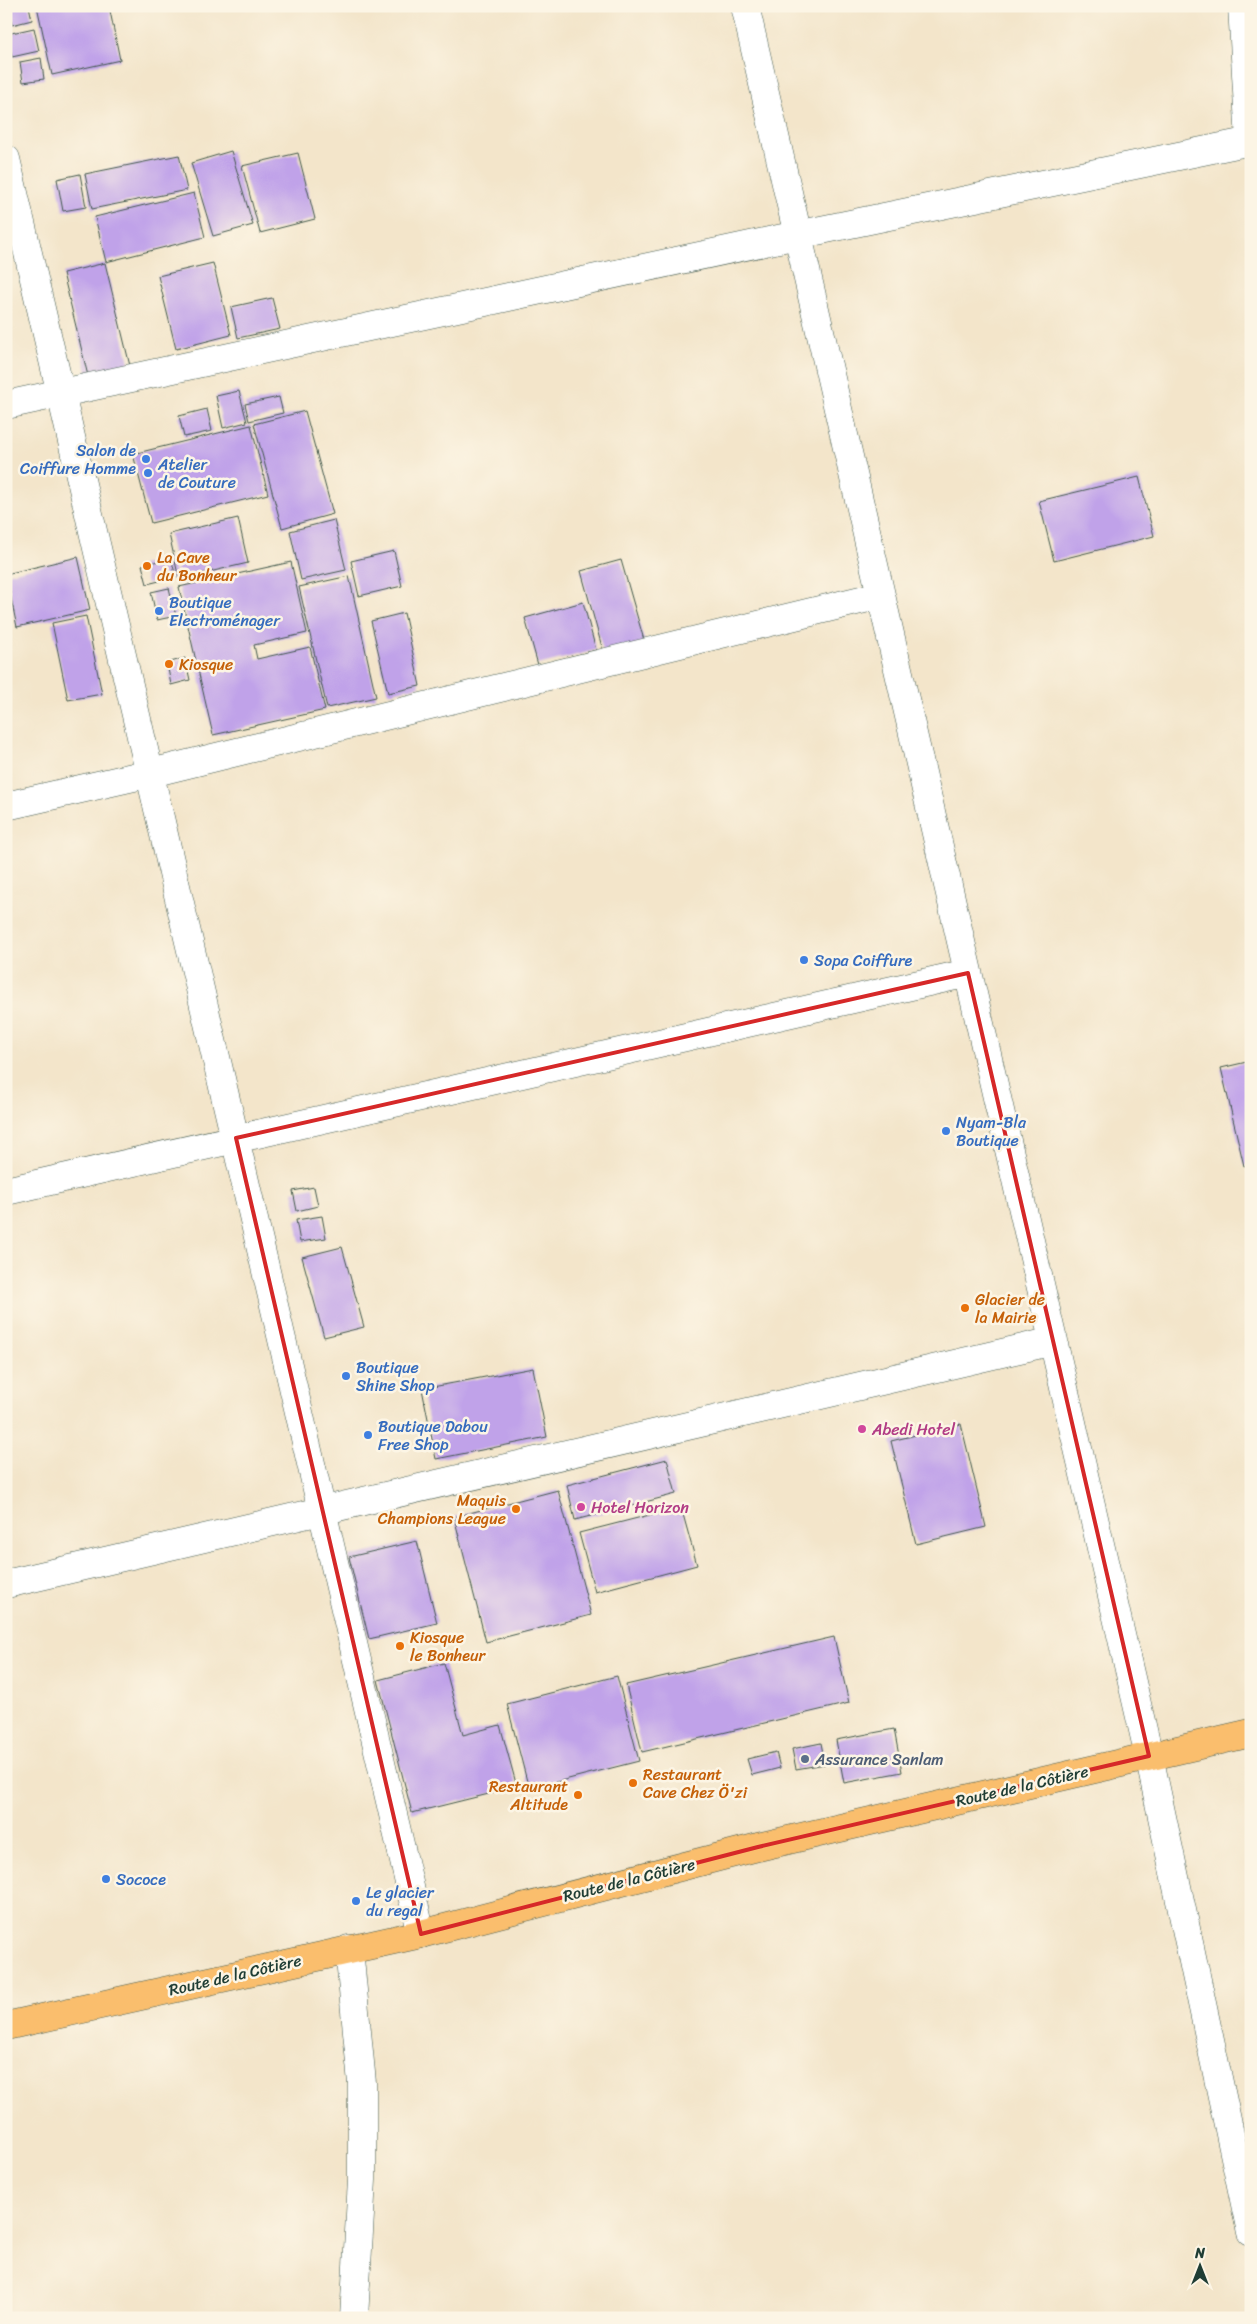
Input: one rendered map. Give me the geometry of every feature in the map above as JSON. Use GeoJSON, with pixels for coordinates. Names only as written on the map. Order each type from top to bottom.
{"type":"FeatureCollection","features":[{"type":"Feature","properties":{"kind":"main road","name":"Route de la Côtière"},"geometry":{"type":"LineString","coordinates":[[6,2026],[421,1934],[758,1847],[1251,1733]]}},
{"type":"Feature","properties":{"kind":"street"},"geometry":{"type":"LineString","coordinates":[[744,6],[1149,1756],[1246,2189],[1251,2232]]}},
{"type":"Feature","properties":{"kind":"street"},"geometry":{"type":"LineString","coordinates":[[6,405],[797,235],[1250,142],[1242,6]]}},
{"type":"Feature","properties":{"kind":"street"},"geometry":{"type":"LineString","coordinates":[[6,160],[151,773],[421,1934]]}},
{"type":"Feature","properties":{"kind":"street"},"geometry":{"type":"LineString","coordinates":[[6,806],[151,773],[881,595]]}},
{"type":"Feature","properties":{"kind":"street"},"geometry":{"type":"LineString","coordinates":[[6,1191],[968,973]]}},
{"type":"Feature","properties":{"kind":"street"},"geometry":{"type":"LineString","coordinates":[[6,1584],[1054,1341]]}},
{"type":"Feature","properties":{"kind":"street"},"geometry":{"type":"LineString","coordinates":[[349,1949],[362,2083],[362,2180],[354,2318]]}},
{"type":"Feature","properties":{"kind":"highlighted area"},"geometry":{"type":"Polygon","coordinates":[[[968,973],[1149,1756],[758,1847],[421,1934],[236,1138],[968,973]]]}},
{"type":"Feature","properties":{"kind":"building"},"geometry":{"type":"Polygon","coordinates":[[[7,6],[29,6],[32,20],[12,25],[7,6]]]}},
{"type":"Feature","properties":{"kind":"building"},"geometry":{"type":"Polygon","coordinates":[[[37,6],[109,6],[120,60],[52,75],[37,6]]]}},
{"type":"Feature","properties":{"kind":"building"},"geometry":{"type":"Polygon","coordinates":[[[34,28],[39,51],[12,57],[7,34],[34,28]]]}},
{"type":"Feature","properties":{"kind":"building"},"geometry":{"type":"Polygon","coordinates":[[[41,58],[44,79],[23,82],[20,62],[41,58]]]}},
{"type":"Feature","properties":{"kind":"building"},"geometry":{"type":"Polygon","coordinates":[[[231,151],[253,225],[213,236],[191,163],[231,151]]]}},
{"type":"Feature","properties":{"kind":"building"},"geometry":{"type":"Polygon","coordinates":[[[298,153],[315,219],[260,233],[242,166],[298,153]]]}},
{"type":"Feature","properties":{"kind":"building"},"geometry":{"type":"Polygon","coordinates":[[[179,155],[187,190],[92,209],[85,174],[179,155]]]}},
{"type":"Feature","properties":{"kind":"building"},"geometry":{"type":"Polygon","coordinates":[[[80,174],[86,207],[63,211],[57,179],[80,174]]]}},
{"type":"Feature","properties":{"kind":"building"},"geometry":{"type":"Polygon","coordinates":[[[194,193],[205,237],[106,262],[95,217],[194,193]]]}},
{"type":"Feature","properties":{"kind":"building"},"geometry":{"type":"Polygon","coordinates":[[[105,263],[130,366],[88,376],[63,273],[105,263]]]}},
{"type":"Feature","properties":{"kind":"building"},"geometry":{"type":"Polygon","coordinates":[[[213,263],[231,335],[176,349],[158,276],[213,263]]]}},
{"type":"Feature","properties":{"kind":"building"},"geometry":{"type":"Polygon","coordinates":[[[272,298],[280,329],[238,338],[231,307],[272,298]]]}},
{"type":"Feature","properties":{"kind":"building"},"geometry":{"type":"Polygon","coordinates":[[[239,391],[247,422],[223,428],[216,396],[239,391]]]}},
{"type":"Feature","properties":{"kind":"building"},"geometry":{"type":"Polygon","coordinates":[[[279,397],[283,413],[249,421],[245,404],[279,397]]]}},
{"type":"Feature","properties":{"kind":"building"},"geometry":{"type":"Polygon","coordinates":[[[207,409],[212,431],[184,437],[179,416],[207,409]]]}},
{"type":"Feature","properties":{"kind":"building"},"geometry":{"type":"Polygon","coordinates":[[[305,411],[333,514],[282,528],[254,424],[305,411]]]}},
{"type":"Feature","properties":{"kind":"building"},"geometry":{"type":"Polygon","coordinates":[[[251,425],[268,494],[151,523],[133,454],[251,425]]]}},
{"type":"Feature","properties":{"kind":"building"},"geometry":{"type":"Polygon","coordinates":[[[1139,477],[1154,536],[1054,561],[1039,501],[1139,477]]]}},
{"type":"Feature","properties":{"kind":"building"},"geometry":{"type":"Polygon","coordinates":[[[238,518],[248,563],[179,579],[169,534],[238,518]]]}},
{"type":"Feature","properties":{"kind":"building"},"geometry":{"type":"Polygon","coordinates":[[[334,520],[346,570],[301,580],[290,531],[334,520]]]}},
{"type":"Feature","properties":{"kind":"building"},"geometry":{"type":"Polygon","coordinates":[[[394,551],[402,586],[359,596],[351,561],[394,551]]]}},
{"type":"Feature","properties":{"kind":"building"},"geometry":{"type":"Polygon","coordinates":[[[78,557],[90,610],[17,627],[6,574],[78,557]]]}},
{"type":"Feature","properties":{"kind":"building"},"geometry":{"type":"Polygon","coordinates":[[[171,558],[176,577],[147,584],[142,565],[171,558]]]}},
{"type":"Feature","properties":{"kind":"building"},"geometry":{"type":"Polygon","coordinates":[[[621,560],[646,647],[605,658],[581,571],[621,560]]]}},
{"type":"Feature","properties":{"kind":"building"},"geometry":{"type":"Polygon","coordinates":[[[291,562],[307,633],[254,645],[257,659],[310,647],[325,710],[213,735],[179,587],[291,562]]]}},
{"type":"Feature","properties":{"kind":"building"},"geometry":{"type":"Polygon","coordinates":[[[349,576],[376,697],[327,708],[299,587],[349,576]]]}},
{"type":"Feature","properties":{"kind":"building"},"geometry":{"type":"Polygon","coordinates":[[[169,588],[176,616],[157,620],[151,592],[169,588]]]}},
{"type":"Feature","properties":{"kind":"building"},"geometry":{"type":"Polygon","coordinates":[[[583,602],[596,650],[538,665],[525,618],[583,602]]]}},
{"type":"Feature","properties":{"kind":"building"},"geometry":{"type":"Polygon","coordinates":[[[404,613],[420,686],[388,693],[371,621],[404,613]]]}},
{"type":"Feature","properties":{"kind":"building"},"geometry":{"type":"Polygon","coordinates":[[[86,616],[102,694],[68,700],[52,623],[86,616]]]}},
{"type":"Feature","properties":{"kind":"building"},"geometry":{"type":"Polygon","coordinates":[[[185,658],[190,680],[171,685],[167,663],[185,658]]]}},
{"type":"Feature","properties":{"kind":"building"},"geometry":{"type":"Polygon","coordinates":[[[1251,1061],[1251,1164],[1244,1166],[1221,1068],[1251,1061]]]}},
{"type":"Feature","properties":{"kind":"building"},"geometry":{"type":"Polygon","coordinates":[[[314,1187],[318,1206],[297,1211],[293,1191],[314,1187]]]}},
{"type":"Feature","properties":{"kind":"building"},"geometry":{"type":"Polygon","coordinates":[[[322,1216],[326,1238],[300,1242],[296,1220],[322,1216]]]}},
{"type":"Feature","properties":{"kind":"building"},"geometry":{"type":"Polygon","coordinates":[[[342,1247],[364,1327],[324,1337],[302,1257],[342,1247]]]}},
{"type":"Feature","properties":{"kind":"building"},"geometry":{"type":"Polygon","coordinates":[[[533,1368],[547,1437],[436,1459],[422,1389],[533,1368]]]}},
{"type":"Feature","properties":{"kind":"building"},"geometry":{"type":"Polygon","coordinates":[[[961,1424],[986,1527],[916,1544],[891,1441],[961,1424]]]}},
{"type":"Feature","properties":{"kind":"building"},"geometry":{"type":"Polygon","coordinates":[[[667,1459],[676,1494],[575,1520],[567,1485],[667,1459]]]}},
{"type":"Feature","properties":{"kind":"building"},"geometry":{"type":"Polygon","coordinates":[[[558,1490],[591,1615],[486,1642],[454,1517],[558,1490]]]}},
{"type":"Feature","properties":{"kind":"building"},"geometry":{"type":"Polygon","coordinates":[[[681,1507],[697,1565],[595,1592],[579,1533],[681,1507]]]}},
{"type":"Feature","properties":{"kind":"building"},"geometry":{"type":"Polygon","coordinates":[[[417,1541],[437,1623],[369,1639],[349,1557],[417,1541]]]}},
{"type":"Feature","properties":{"kind":"building"},"geometry":{"type":"Polygon","coordinates":[[[834,1637],[849,1703],[642,1752],[626,1685],[834,1637]]]}},
{"type":"Feature","properties":{"kind":"building"},"geometry":{"type":"Polygon","coordinates":[[[444,1663],[463,1735],[500,1725],[517,1787],[412,1813],[378,1680],[444,1663]]]}},
{"type":"Feature","properties":{"kind":"building"},"geometry":{"type":"Polygon","coordinates":[[[617,1676],[639,1761],[529,1789],[507,1704],[617,1676]]]}},
{"type":"Feature","properties":{"kind":"building"},"geometry":{"type":"Polygon","coordinates":[[[894,1729],[902,1772],[844,1783],[836,1740],[894,1729]]]}},
{"type":"Feature","properties":{"kind":"building"},"geometry":{"type":"Polygon","coordinates":[[[821,1743],[825,1764],[796,1769],[792,1749],[821,1743]]]}},
{"type":"Feature","properties":{"kind":"building"},"geometry":{"type":"Polygon","coordinates":[[[776,1752],[780,1768],[752,1775],[747,1759],[776,1752]]]}},
{"type":"Feature","properties":{"kind":"place","name":"Salon de Coiffure Homme"},"geometry":{"type":"Point","coordinates":[146,459]}},
{"type":"Feature","properties":{"kind":"place","name":"Atelier de Couture"},"geometry":{"type":"Point","coordinates":[148,473]}},
{"type":"Feature","properties":{"kind":"place","name":"La Cave du Bonheur"},"geometry":{"type":"Point","coordinates":[147,566]}},
{"type":"Feature","properties":{"kind":"place","name":"Boutique Electroménager"},"geometry":{"type":"Point","coordinates":[159,611]}},
{"type":"Feature","properties":{"kind":"place","name":"Kiosque"},"geometry":{"type":"Point","coordinates":[169,664]}},
{"type":"Feature","properties":{"kind":"place","name":"Sopa Coiffure"},"geometry":{"type":"Point","coordinates":[804,960]}},
{"type":"Feature","properties":{"kind":"place","name":"Nyam-Bla Boutique"},"geometry":{"type":"Point","coordinates":[946,1131]}},
{"type":"Feature","properties":{"kind":"place","name":"Glacier de la Mairie"},"geometry":{"type":"Point","coordinates":[965,1308]}},
{"type":"Feature","properties":{"kind":"place","name":"Boutique Shine Shop"},"geometry":{"type":"Point","coordinates":[346,1376]}},
{"type":"Feature","properties":{"kind":"place","name":"Abedi Hotel"},"geometry":{"type":"Point","coordinates":[862,1429]}},
{"type":"Feature","properties":{"kind":"place","name":"Boutique Dabou Free Shop"},"geometry":{"type":"Point","coordinates":[368,1435]}},
{"type":"Feature","properties":{"kind":"place","name":"Hotel Horizon"},"geometry":{"type":"Point","coordinates":[581,1507]}},
{"type":"Feature","properties":{"kind":"place","name":"Maquis Champions League"},"geometry":{"type":"Point","coordinates":[516,1509]}},
{"type":"Feature","properties":{"kind":"place","name":"Kiosque le Bonheur"},"geometry":{"type":"Point","coordinates":[400,1646]}},
{"type":"Feature","properties":{"kind":"place","name":"Assurance Sanlam"},"geometry":{"type":"Point","coordinates":[805,1759]}},
{"type":"Feature","properties":{"kind":"place","name":"Restaurant Cave Chez Ö'zi"},"geometry":{"type":"Point","coordinates":[633,1783]}},
{"type":"Feature","properties":{"kind":"place","name":"Restaurant Altitude"},"geometry":{"type":"Point","coordinates":[578,1795]}},
{"type":"Feature","properties":{"kind":"place","name":"Sococe"},"geometry":{"type":"Point","coordinates":[106,1879]}},
{"type":"Feature","properties":{"kind":"place","name":"Le glacier du regal"},"geometry":{"type":"Point","coordinates":[356,1901]}}]}
